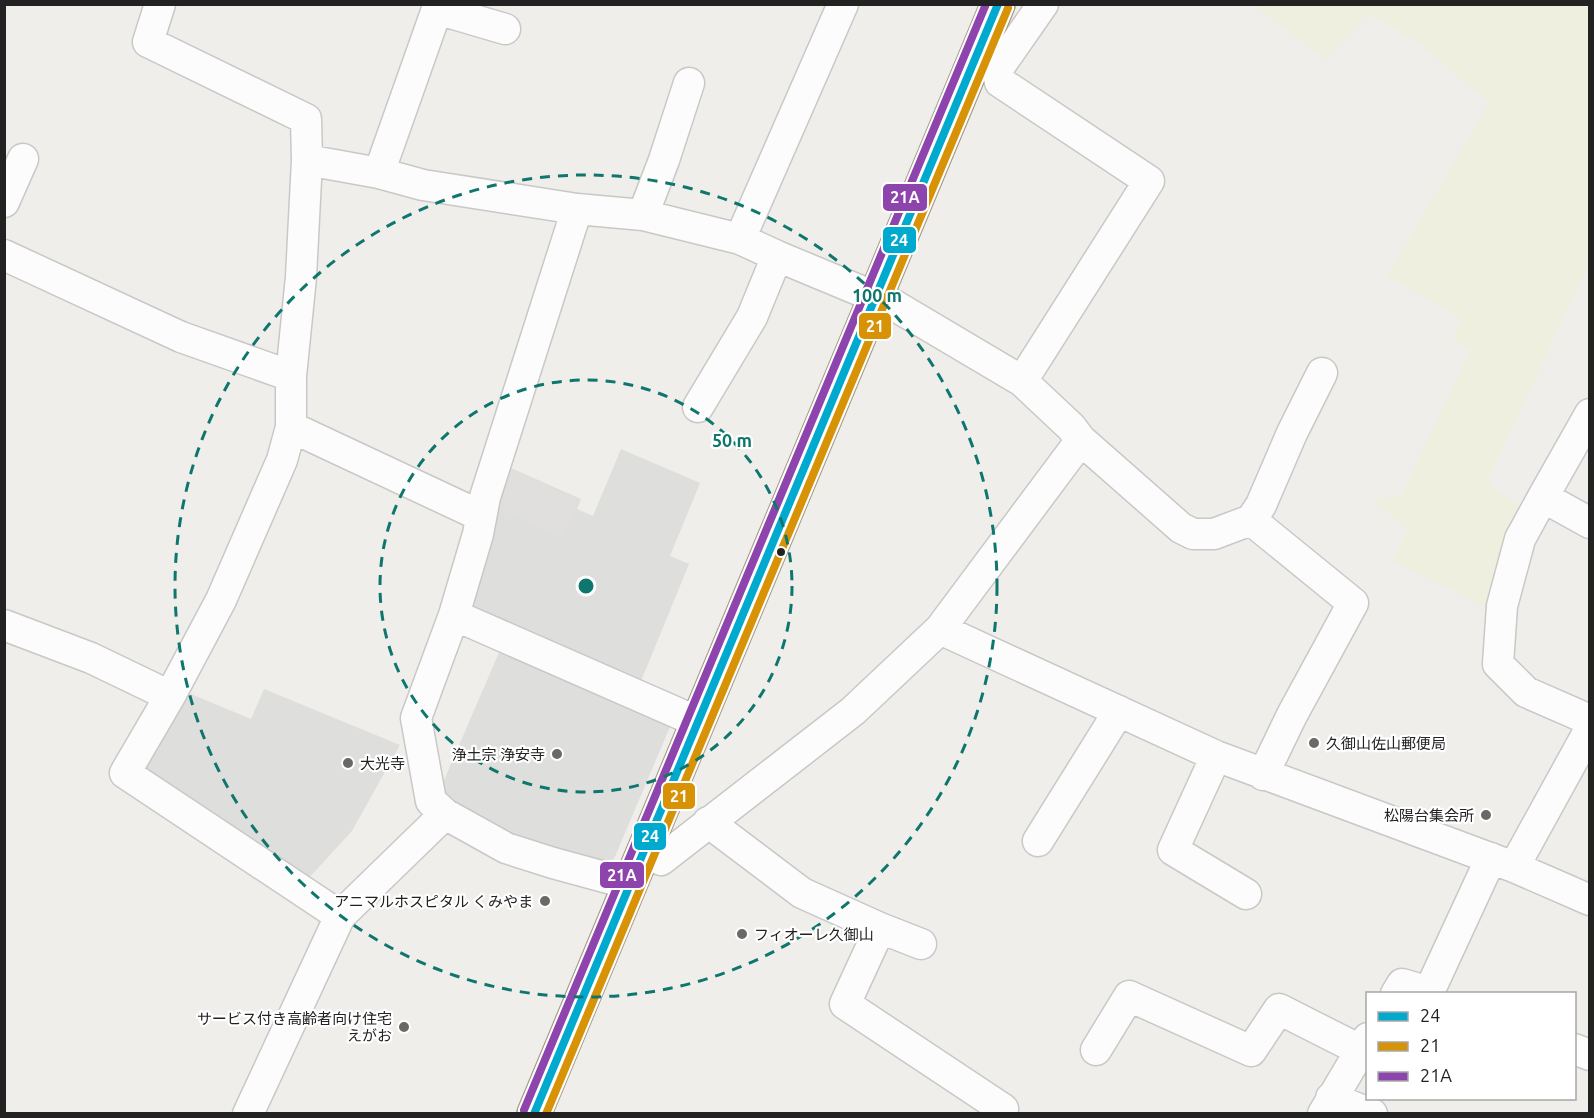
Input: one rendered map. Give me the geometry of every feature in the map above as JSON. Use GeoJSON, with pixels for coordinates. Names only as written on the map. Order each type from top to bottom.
{"type":"FeatureCollection","features":[{"type":"Feature","properties":{"kind":"main road"},"geometry":{"type":"LineString","coordinates":[[534,1113],[876,297],[986,66],[998,4]]}},
{"type":"Feature","properties":{"kind":"street"},"geometry":{"type":"LineString","coordinates":[[159,4],[148,42],[306,119],[307,160],[301,277],[291,376],[291,427],[282,460],[221,600],[170,696],[125,773],[340,916]]}},
{"type":"Feature","properties":{"kind":"street"},"geometry":{"type":"LineString","coordinates":[[740,239],[843,4]]}},
{"type":"Feature","properties":{"kind":"street"},"geometry":{"type":"LineString","coordinates":[[1022,381],[1149,181],[1000,82],[986,66],[1043,4]]}},
{"type":"Feature","properties":{"kind":"street"},"geometry":{"type":"LineString","coordinates":[[379,173],[437,9],[505,29]]}},
{"type":"Feature","properties":{"kind":"street"},"geometry":{"type":"LineString","coordinates":[[643,215],[689,83]]}},
{"type":"Feature","properties":{"kind":"street"},"geometry":{"type":"LineString","coordinates":[[4,202],[23,159]]}},
{"type":"Feature","properties":{"kind":"street"},"geometry":{"type":"LineString","coordinates":[[307,160],[379,173],[423,185],[577,209],[643,215],[740,239],[876,297],[1022,381],[1081,440],[1181,528],[1193,534],[1214,534],[1251,520],[1261,505],[1292,433],[1322,373]]}},
{"type":"Feature","properties":{"kind":"street"},"geometry":{"type":"LineString","coordinates":[[577,209],[485,497],[478,534],[454,615],[416,718],[431,801],[445,814],[506,848],[630,884]]}},
{"type":"Feature","properties":{"kind":"street"},"geometry":{"type":"LineString","coordinates":[[4,255],[181,337],[291,376]]}},
{"type":"Feature","properties":{"kind":"street"},"geometry":{"type":"LineString","coordinates":[[698,407],[752,316],[777,256]]}},
{"type":"Feature","properties":{"kind":"street"},"geometry":{"type":"LineString","coordinates":[[1590,414],[1520,538],[1502,606],[1498,664],[1526,692],[1590,720]]}},
{"type":"Feature","properties":{"kind":"street"},"geometry":{"type":"LineString","coordinates":[[291,427],[481,516]]}},
{"type":"Feature","properties":{"kind":"street"},"geometry":{"type":"LineString","coordinates":[[644,853],[661,860],[853,711],[940,629],[1081,440]]}},
{"type":"Feature","properties":{"kind":"street"},"geometry":{"type":"LineString","coordinates":[[1543,497],[1590,523]]}},
{"type":"Feature","properties":{"kind":"street"},"geometry":{"type":"LineString","coordinates":[[1251,520],[1353,603],[1292,715],[1263,775]]}},
{"type":"Feature","properties":{"kind":"street"},"geometry":{"type":"LineString","coordinates":[[454,615],[698,722]]}},
{"type":"Feature","properties":{"kind":"street"},"geometry":{"type":"LineString","coordinates":[[4,625],[91,658],[170,696]]}},
{"type":"Feature","properties":{"kind":"street"},"geometry":{"type":"LineString","coordinates":[[940,629],[1216,756],[1503,863],[1590,900]]}},
{"type":"Feature","properties":{"kind":"street"},"geometry":{"type":"LineString","coordinates":[[1038,841],[1119,711]]}},
{"type":"Feature","properties":{"kind":"street"},"geometry":{"type":"LineString","coordinates":[[1432,992],[1503,863],[1590,729]]}},
{"type":"Feature","properties":{"kind":"street"},"geometry":{"type":"LineString","coordinates":[[1216,756],[1173,850],[1246,894]]}},
{"type":"Feature","properties":{"kind":"street"},"geometry":{"type":"LineString","coordinates":[[248,1113],[340,916],[445,814]]}},
{"type":"Feature","properties":{"kind":"street"},"geometry":{"type":"LineString","coordinates":[[708,822],[802,893],[921,944]]}},
{"type":"Feature","properties":{"kind":"street"},"geometry":{"type":"LineString","coordinates":[[880,928],[845,1004],[1006,1112]]}},
{"type":"Feature","properties":{"kind":"street"},"geometry":{"type":"LineString","coordinates":[[1397,992],[1402,984],[1428,992]]}},
{"type":"Feature","properties":{"kind":"street"},"geometry":{"type":"LineString","coordinates":[[1096,1050],[1129,996],[1251,1051],[1279,1009],[1364,1044],[1327,1106],[1371,1113]]}},
{"type":"Feature","properties":{"kind":"street"},"geometry":{"type":"LineString","coordinates":[[1576,1049],[1590,1055]]}},
{"type":"Feature","properties":{"kind":"shaded area"},"geometry":{"type":"Polygon","coordinates":[[[621,449],[700,483],[670,556],[689,564],[639,686],[462,606],[502,464],[581,499],[577,509],[593,516],[621,449]]]}},
{"type":"Feature","properties":{"kind":"shaded area"},"geometry":{"type":"Polygon","coordinates":[[[503,466],[578,500],[562,537],[489,505],[503,466]]]}},
{"type":"Feature","properties":{"kind":"shaded area","name":"浄土宗 浄安寺"},"geometry":{"type":"Polygon","coordinates":[[[504,641],[672,722],[614,859],[601,863],[582,862],[445,811],[441,787],[504,641]]]}},
{"type":"Feature","properties":{"kind":"shaded area"},"geometry":{"type":"Polygon","coordinates":[[[179,689],[251,719],[264,689],[400,745],[352,831],[308,879],[138,769],[179,689]]]}},
{"type":"Feature","properties":{"kind":"green space"},"geometry":{"type":"Polygon","coordinates":[[[1254,5],[1589,5],[1589,264],[1488,479],[1493,488],[1519,506],[1487,607],[1392,561],[1408,529],[1372,500],[1401,496],[1470,351],[1453,339],[1461,318],[1387,276],[1489,103],[1419,43],[1368,14],[1325,59],[1254,5]]]}},
{"type":"Feature","properties":{"kind":"transit line","name":"21A"},"geometry":{"type":"LineString","coordinates":[[524,1110],[986,4]]}},
{"type":"Feature","properties":{"kind":"transit line","name":"24"},"geometry":{"type":"LineString","coordinates":[[534,1114],[998,4]]}},
{"type":"Feature","properties":{"kind":"transit line","name":"21"},"geometry":{"type":"LineString","coordinates":[[546,1114],[1008,8]]}},
{"type":"Feature","properties":{"kind":"place","name":"久御山佐山郵便局"},"geometry":{"type":"Point","coordinates":[1314,743]}},
{"type":"Feature","properties":{"kind":"place","name":"浄土宗 浄安寺"},"geometry":{"type":"Point","coordinates":[557,754]}},
{"type":"Feature","properties":{"kind":"place","name":"大光寺"},"geometry":{"type":"Point","coordinates":[348,763]}},
{"type":"Feature","properties":{"kind":"place","name":"松陽台集会所"},"geometry":{"type":"Point","coordinates":[1486,815]}},
{"type":"Feature","properties":{"kind":"place","name":"アニマルホスピタル くみやま"},"geometry":{"type":"Point","coordinates":[545,901]}},
{"type":"Feature","properties":{"kind":"place","name":"フィオーレ久御山"},"geometry":{"type":"Point","coordinates":[742,934]}},
{"type":"Feature","properties":{"kind":"place","name":"サービス付き高齢者向け住宅 えがお"},"geometry":{"type":"Point","coordinates":[404,1027]}}]}
